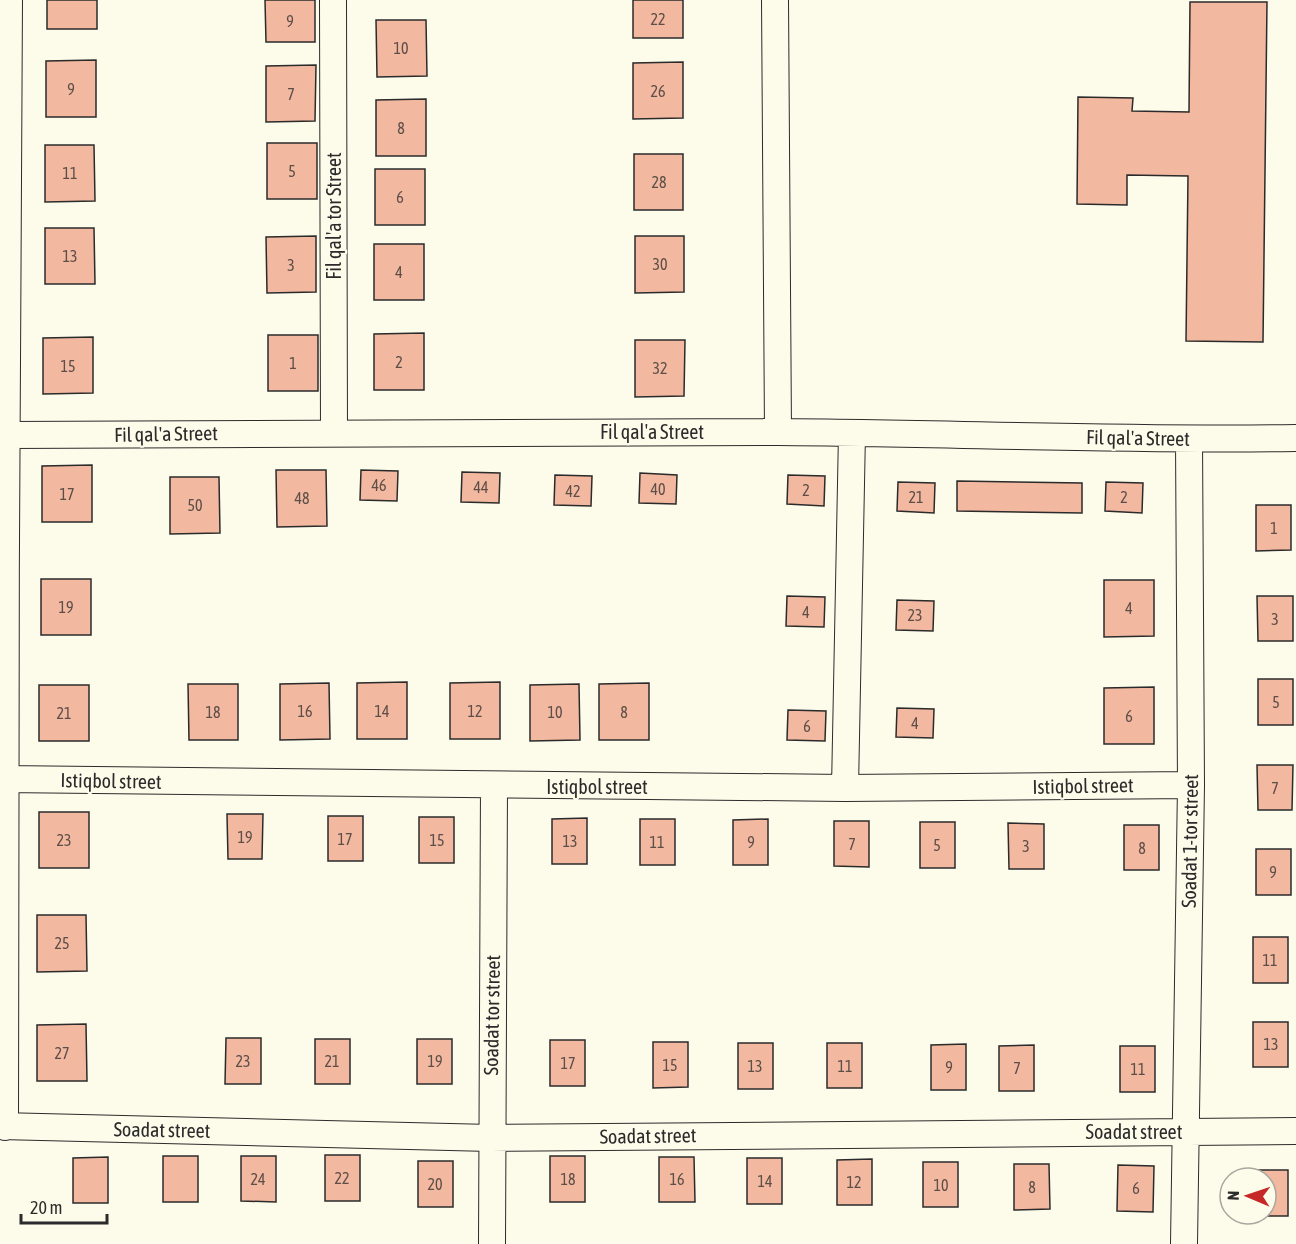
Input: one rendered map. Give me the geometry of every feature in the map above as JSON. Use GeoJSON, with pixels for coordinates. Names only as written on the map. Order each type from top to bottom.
{"type":"FeatureCollection","features":[{"type":"Feature","properties":{"kind":"street"},"geometry":{"type":"LineString","coordinates":[[2,1126],[9,0]]}},
{"type":"Feature","properties":{"kind":"street","name":"Fil qal'a tor Street"},"geometry":{"type":"LineString","coordinates":[[333,0],[334,432]]}},
{"type":"Feature","properties":{"kind":"street"},"geometry":{"type":"LineString","coordinates":[[775,0],[778,432]]}},
{"type":"Feature","properties":{"kind":"street","name":"Fil qal'a Street"},"geometry":{"type":"LineString","coordinates":[[8,435],[778,432],[1189,439],[1296,438]]}},
{"type":"Feature","properties":{"kind":"street"},"geometry":{"type":"LineString","coordinates":[[845,788],[852,433]]}},
{"type":"Feature","properties":{"kind":"street","name":"Soadat 1-tor street"},"geometry":{"type":"LineString","coordinates":[[1184,1244],[1191,785],[1189,439]]}},
{"type":"Feature","properties":{"kind":"street","name":"Istiqbol street"},"geometry":{"type":"LineString","coordinates":[[3,779],[845,788],[1191,785]]}},
{"type":"Feature","properties":{"kind":"street","name":"Soadat tor street"},"geometry":{"type":"LineString","coordinates":[[492,1244],[494,786]]}},
{"type":"Feature","properties":{"kind":"street","name":"Soadat street"},"geometry":{"type":"LineString","coordinates":[[2,1126],[491,1137],[1296,1131]]}},
{"type":"Feature","properties":{"kind":"building"},"geometry":{"type":"Polygon","coordinates":[[[47,0],[97,0],[97,29],[47,29],[47,0]]]}},
{"type":"Feature","properties":{"kind":"building"},"geometry":{"type":"Polygon","coordinates":[[[265,0],[315,0],[315,42],[266,42],[265,0]]]}},
{"type":"Feature","properties":{"kind":"building"},"geometry":{"type":"Polygon","coordinates":[[[633,0],[683,0],[683,38],[633,38],[633,0]]]}},
{"type":"Feature","properties":{"kind":"building"},"geometry":{"type":"Polygon","coordinates":[[[1190,2],[1267,2],[1263,342],[1186,341],[1188,176],[1127,175],[1127,205],[1077,204],[1078,97],[1133,98],[1132,111],[1189,112],[1190,2]]]}},
{"type":"Feature","properties":{"kind":"building"},"geometry":{"type":"Polygon","coordinates":[[[376,20],[426,20],[427,76],[377,77],[376,20]]]}},
{"type":"Feature","properties":{"kind":"building"},"geometry":{"type":"Polygon","coordinates":[[[96,60],[96,117],[46,117],[46,61],[96,60]]]}},
{"type":"Feature","properties":{"kind":"building"},"geometry":{"type":"Polygon","coordinates":[[[683,62],[683,118],[633,119],[633,63],[683,62]]]}},
{"type":"Feature","properties":{"kind":"building"},"geometry":{"type":"Polygon","coordinates":[[[316,65],[315,121],[266,122],[266,66],[316,65]]]}},
{"type":"Feature","properties":{"kind":"building"},"geometry":{"type":"Polygon","coordinates":[[[426,99],[426,156],[376,156],[376,100],[426,99]]]}},
{"type":"Feature","properties":{"kind":"building"},"geometry":{"type":"Polygon","coordinates":[[[267,143],[317,143],[317,199],[267,199],[267,143]]]}},
{"type":"Feature","properties":{"kind":"building"},"geometry":{"type":"Polygon","coordinates":[[[45,145],[94,145],[95,201],[45,202],[45,145]]]}},
{"type":"Feature","properties":{"kind":"building"},"geometry":{"type":"Polygon","coordinates":[[[634,154],[683,154],[683,210],[634,210],[634,154]]]}},
{"type":"Feature","properties":{"kind":"building"},"geometry":{"type":"Polygon","coordinates":[[[375,169],[425,169],[425,225],[375,225],[375,169]]]}},
{"type":"Feature","properties":{"kind":"building"},"geometry":{"type":"Polygon","coordinates":[[[45,228],[94,228],[95,284],[45,284],[45,228]]]}},
{"type":"Feature","properties":{"kind":"building"},"geometry":{"type":"Polygon","coordinates":[[[316,236],[316,292],[267,293],[266,237],[316,236]]]}},
{"type":"Feature","properties":{"kind":"building"},"geometry":{"type":"Polygon","coordinates":[[[635,236],[684,236],[684,292],[635,293],[635,236]]]}},
{"type":"Feature","properties":{"kind":"building"},"geometry":{"type":"Polygon","coordinates":[[[374,244],[424,244],[424,300],[374,300],[374,244]]]}},
{"type":"Feature","properties":{"kind":"building"},"geometry":{"type":"Polygon","coordinates":[[[424,333],[424,390],[374,390],[374,334],[424,333]]]}},
{"type":"Feature","properties":{"kind":"building"},"geometry":{"type":"Polygon","coordinates":[[[268,335],[318,335],[318,391],[268,391],[268,335]]]}},
{"type":"Feature","properties":{"kind":"building"},"geometry":{"type":"Polygon","coordinates":[[[93,337],[93,393],[43,394],[43,338],[93,337]]]}},
{"type":"Feature","properties":{"kind":"building"},"geometry":{"type":"Polygon","coordinates":[[[635,340],[685,340],[684,396],[635,397],[635,340]]]}},
{"type":"Feature","properties":{"kind":"building"},"geometry":{"type":"Polygon","coordinates":[[[92,465],[92,522],[42,522],[42,466],[92,465]]]}},
{"type":"Feature","properties":{"kind":"building"},"geometry":{"type":"Polygon","coordinates":[[[276,470],[326,470],[327,526],[277,527],[276,470]]]}},
{"type":"Feature","properties":{"kind":"building"},"geometry":{"type":"Polygon","coordinates":[[[361,470],[398,471],[397,501],[360,500],[361,470]]]}},
{"type":"Feature","properties":{"kind":"building"},"geometry":{"type":"Polygon","coordinates":[[[462,472],[500,473],[499,503],[461,502],[462,472]]]}},
{"type":"Feature","properties":{"kind":"building"},"geometry":{"type":"Polygon","coordinates":[[[640,473],[677,475],[676,504],[639,503],[640,473]]]}},
{"type":"Feature","properties":{"kind":"building"},"geometry":{"type":"Polygon","coordinates":[[[555,475],[592,476],[591,506],[554,505],[555,475]]]}},
{"type":"Feature","properties":{"kind":"building"},"geometry":{"type":"Polygon","coordinates":[[[788,475],[825,476],[824,506],[787,504],[788,475]]]}},
{"type":"Feature","properties":{"kind":"building"},"geometry":{"type":"Polygon","coordinates":[[[170,477],[219,477],[220,533],[170,534],[170,477]]]}},
{"type":"Feature","properties":{"kind":"building"},"geometry":{"type":"Polygon","coordinates":[[[957,481],[1082,483],[1082,513],[957,511],[957,481]]]}},
{"type":"Feature","properties":{"kind":"building"},"geometry":{"type":"Polygon","coordinates":[[[898,482],[935,483],[934,513],[897,511],[898,482]]]}},
{"type":"Feature","properties":{"kind":"building"},"geometry":{"type":"Polygon","coordinates":[[[1106,482],[1143,483],[1142,513],[1105,511],[1106,482]]]}},
{"type":"Feature","properties":{"kind":"building"},"geometry":{"type":"Polygon","coordinates":[[[1256,505],[1291,505],[1291,550],[1256,551],[1256,505]]]}},
{"type":"Feature","properties":{"kind":"building"},"geometry":{"type":"Polygon","coordinates":[[[41,579],[91,579],[91,635],[41,635],[41,579]]]}},
{"type":"Feature","properties":{"kind":"building"},"geometry":{"type":"Polygon","coordinates":[[[1104,580],[1154,580],[1154,636],[1104,637],[1104,580]]]}},
{"type":"Feature","properties":{"kind":"building"},"geometry":{"type":"Polygon","coordinates":[[[787,596],[825,597],[824,627],[786,626],[787,596]]]}},
{"type":"Feature","properties":{"kind":"building"},"geometry":{"type":"Polygon","coordinates":[[[1257,596],[1293,596],[1293,641],[1258,641],[1257,596]]]}},
{"type":"Feature","properties":{"kind":"building"},"geometry":{"type":"Polygon","coordinates":[[[897,600],[934,601],[933,631],[896,630],[897,600]]]}},
{"type":"Feature","properties":{"kind":"building"},"geometry":{"type":"Polygon","coordinates":[[[1258,679],[1293,679],[1293,725],[1258,725],[1258,679]]]}},
{"type":"Feature","properties":{"kind":"building"},"geometry":{"type":"Polygon","coordinates":[[[407,682],[407,739],[357,739],[357,683],[407,682]]]}},
{"type":"Feature","properties":{"kind":"building"},"geometry":{"type":"Polygon","coordinates":[[[500,682],[500,739],[450,739],[450,683],[500,682]]]}},
{"type":"Feature","properties":{"kind":"building"},"geometry":{"type":"Polygon","coordinates":[[[329,683],[330,739],[280,740],[280,684],[329,683]]]}},
{"type":"Feature","properties":{"kind":"building"},"geometry":{"type":"Polygon","coordinates":[[[649,683],[649,740],[599,740],[599,684],[649,683]]]}},
{"type":"Feature","properties":{"kind":"building"},"geometry":{"type":"Polygon","coordinates":[[[188,684],[238,684],[238,740],[189,740],[188,684]]]}},
{"type":"Feature","properties":{"kind":"building"},"geometry":{"type":"Polygon","coordinates":[[[579,684],[580,740],[530,741],[530,685],[579,684]]]}},
{"type":"Feature","properties":{"kind":"building"},"geometry":{"type":"Polygon","coordinates":[[[39,685],[89,685],[89,741],[39,741],[39,685]]]}},
{"type":"Feature","properties":{"kind":"building"},"geometry":{"type":"Polygon","coordinates":[[[1154,687],[1154,744],[1104,744],[1104,688],[1154,687]]]}},
{"type":"Feature","properties":{"kind":"building"},"geometry":{"type":"Polygon","coordinates":[[[897,708],[934,709],[933,738],[896,737],[897,708]]]}},
{"type":"Feature","properties":{"kind":"building"},"geometry":{"type":"Polygon","coordinates":[[[788,710],[826,711],[825,741],[787,740],[788,710]]]}},
{"type":"Feature","properties":{"kind":"building"},"geometry":{"type":"Polygon","coordinates":[[[1257,765],[1293,765],[1292,810],[1258,810],[1257,765]]]}},
{"type":"Feature","properties":{"kind":"building"},"geometry":{"type":"Polygon","coordinates":[[[39,812],[89,812],[89,868],[39,868],[39,812]]]}},
{"type":"Feature","properties":{"kind":"building"},"geometry":{"type":"Polygon","coordinates":[[[227,814],[263,814],[262,859],[228,859],[227,814]]]}},
{"type":"Feature","properties":{"kind":"building"},"geometry":{"type":"Polygon","coordinates":[[[328,816],[363,816],[363,861],[328,861],[328,816]]]}},
{"type":"Feature","properties":{"kind":"building"},"geometry":{"type":"Polygon","coordinates":[[[419,817],[454,817],[454,863],[419,863],[419,817]]]}},
{"type":"Feature","properties":{"kind":"building"},"geometry":{"type":"Polygon","coordinates":[[[587,818],[587,864],[552,864],[552,819],[587,818]]]}},
{"type":"Feature","properties":{"kind":"building"},"geometry":{"type":"Polygon","coordinates":[[[640,819],[675,819],[675,865],[640,865],[640,819]]]}},
{"type":"Feature","properties":{"kind":"building"},"geometry":{"type":"Polygon","coordinates":[[[768,819],[768,865],[733,865],[733,820],[768,819]]]}},
{"type":"Feature","properties":{"kind":"building"},"geometry":{"type":"Polygon","coordinates":[[[834,821],[869,821],[869,867],[834,866],[834,821]]]}},
{"type":"Feature","properties":{"kind":"building"},"geometry":{"type":"Polygon","coordinates":[[[920,822],[955,822],[955,868],[920,868],[920,822]]]}},
{"type":"Feature","properties":{"kind":"building"},"geometry":{"type":"Polygon","coordinates":[[[1008,823],[1044,824],[1044,869],[1009,869],[1008,823]]]}},
{"type":"Feature","properties":{"kind":"building"},"geometry":{"type":"Polygon","coordinates":[[[1124,825],[1159,825],[1159,870],[1124,870],[1124,825]]]}},
{"type":"Feature","properties":{"kind":"building"},"geometry":{"type":"Polygon","coordinates":[[[1256,849],[1291,849],[1291,895],[1256,895],[1256,849]]]}},
{"type":"Feature","properties":{"kind":"building"},"geometry":{"type":"Polygon","coordinates":[[[37,915],[86,915],[87,971],[37,972],[37,915]]]}},
{"type":"Feature","properties":{"kind":"building"},"geometry":{"type":"Polygon","coordinates":[[[1253,937],[1288,937],[1288,983],[1253,983],[1253,937]]]}},
{"type":"Feature","properties":{"kind":"building"},"geometry":{"type":"Polygon","coordinates":[[[1253,1022],[1288,1022],[1288,1067],[1253,1067],[1253,1022]]]}},
{"type":"Feature","properties":{"kind":"building"},"geometry":{"type":"Polygon","coordinates":[[[86,1024],[87,1081],[37,1081],[37,1025],[86,1024]]]}},
{"type":"Feature","properties":{"kind":"building"},"geometry":{"type":"Polygon","coordinates":[[[226,1038],[261,1038],[261,1084],[225,1084],[226,1038]]]}},
{"type":"Feature","properties":{"kind":"building"},"geometry":{"type":"Polygon","coordinates":[[[315,1039],[350,1039],[350,1084],[315,1084],[315,1039]]]}},
{"type":"Feature","properties":{"kind":"building"},"geometry":{"type":"Polygon","coordinates":[[[417,1039],[452,1039],[452,1084],[417,1084],[417,1039]]]}},
{"type":"Feature","properties":{"kind":"building"},"geometry":{"type":"Polygon","coordinates":[[[550,1040],[585,1040],[585,1086],[550,1086],[550,1040]]]}},
{"type":"Feature","properties":{"kind":"building"},"geometry":{"type":"Polygon","coordinates":[[[653,1042],[688,1042],[688,1087],[653,1088],[653,1042]]]}},
{"type":"Feature","properties":{"kind":"building"},"geometry":{"type":"Polygon","coordinates":[[[738,1043],[773,1043],[773,1089],[738,1089],[738,1043]]]}},
{"type":"Feature","properties":{"kind":"building"},"geometry":{"type":"Polygon","coordinates":[[[827,1043],[862,1043],[862,1088],[827,1088],[827,1043]]]}},
{"type":"Feature","properties":{"kind":"building"},"geometry":{"type":"Polygon","coordinates":[[[966,1044],[966,1090],[931,1090],[931,1045],[966,1044]]]}},
{"type":"Feature","properties":{"kind":"building"},"geometry":{"type":"Polygon","coordinates":[[[1034,1045],[1034,1091],[999,1091],[999,1046],[1034,1045]]]}},
{"type":"Feature","properties":{"kind":"building"},"geometry":{"type":"Polygon","coordinates":[[[1120,1046],[1155,1046],[1155,1092],[1120,1092],[1120,1046]]]}},
{"type":"Feature","properties":{"kind":"building"},"geometry":{"type":"Polygon","coordinates":[[[325,1155],[360,1155],[360,1201],[325,1201],[325,1155]]]}},
{"type":"Feature","properties":{"kind":"building"},"geometry":{"type":"Polygon","coordinates":[[[163,1156],[198,1156],[198,1202],[163,1202],[163,1156]]]}},
{"type":"Feature","properties":{"kind":"building"},"geometry":{"type":"Polygon","coordinates":[[[241,1156],[276,1156],[276,1202],[241,1201],[241,1156]]]}},
{"type":"Feature","properties":{"kind":"building"},"geometry":{"type":"Polygon","coordinates":[[[550,1156],[585,1156],[585,1202],[550,1202],[550,1156]]]}},
{"type":"Feature","properties":{"kind":"building"},"geometry":{"type":"Polygon","coordinates":[[[108,1157],[108,1203],[73,1203],[73,1158],[108,1157]]]}},
{"type":"Feature","properties":{"kind":"building"},"geometry":{"type":"Polygon","coordinates":[[[659,1157],[694,1157],[695,1202],[659,1202],[659,1157]]]}},
{"type":"Feature","properties":{"kind":"building"},"geometry":{"type":"Polygon","coordinates":[[[747,1158],[782,1158],[782,1204],[747,1204],[747,1158]]]}},
{"type":"Feature","properties":{"kind":"building"},"geometry":{"type":"Polygon","coordinates":[[[872,1159],[872,1205],[837,1205],[837,1160],[872,1159]]]}},
{"type":"Feature","properties":{"kind":"building"},"geometry":{"type":"Polygon","coordinates":[[[418,1161],[453,1161],[453,1207],[418,1207],[418,1161]]]}},
{"type":"Feature","properties":{"kind":"building"},"geometry":{"type":"Polygon","coordinates":[[[923,1162],[958,1162],[958,1207],[923,1207],[923,1162]]]}},
{"type":"Feature","properties":{"kind":"building"},"geometry":{"type":"Polygon","coordinates":[[[1014,1164],[1049,1164],[1050,1209],[1014,1210],[1014,1164]]]}},
{"type":"Feature","properties":{"kind":"building"},"geometry":{"type":"Polygon","coordinates":[[[1118,1165],[1154,1166],[1153,1212],[1117,1211],[1118,1165]]]}},
{"type":"Feature","properties":{"kind":"building"},"geometry":{"type":"Polygon","coordinates":[[[1278,1170],[1288,1170],[1288,1216],[1278,1216],[1278,1170]]]}}]}
